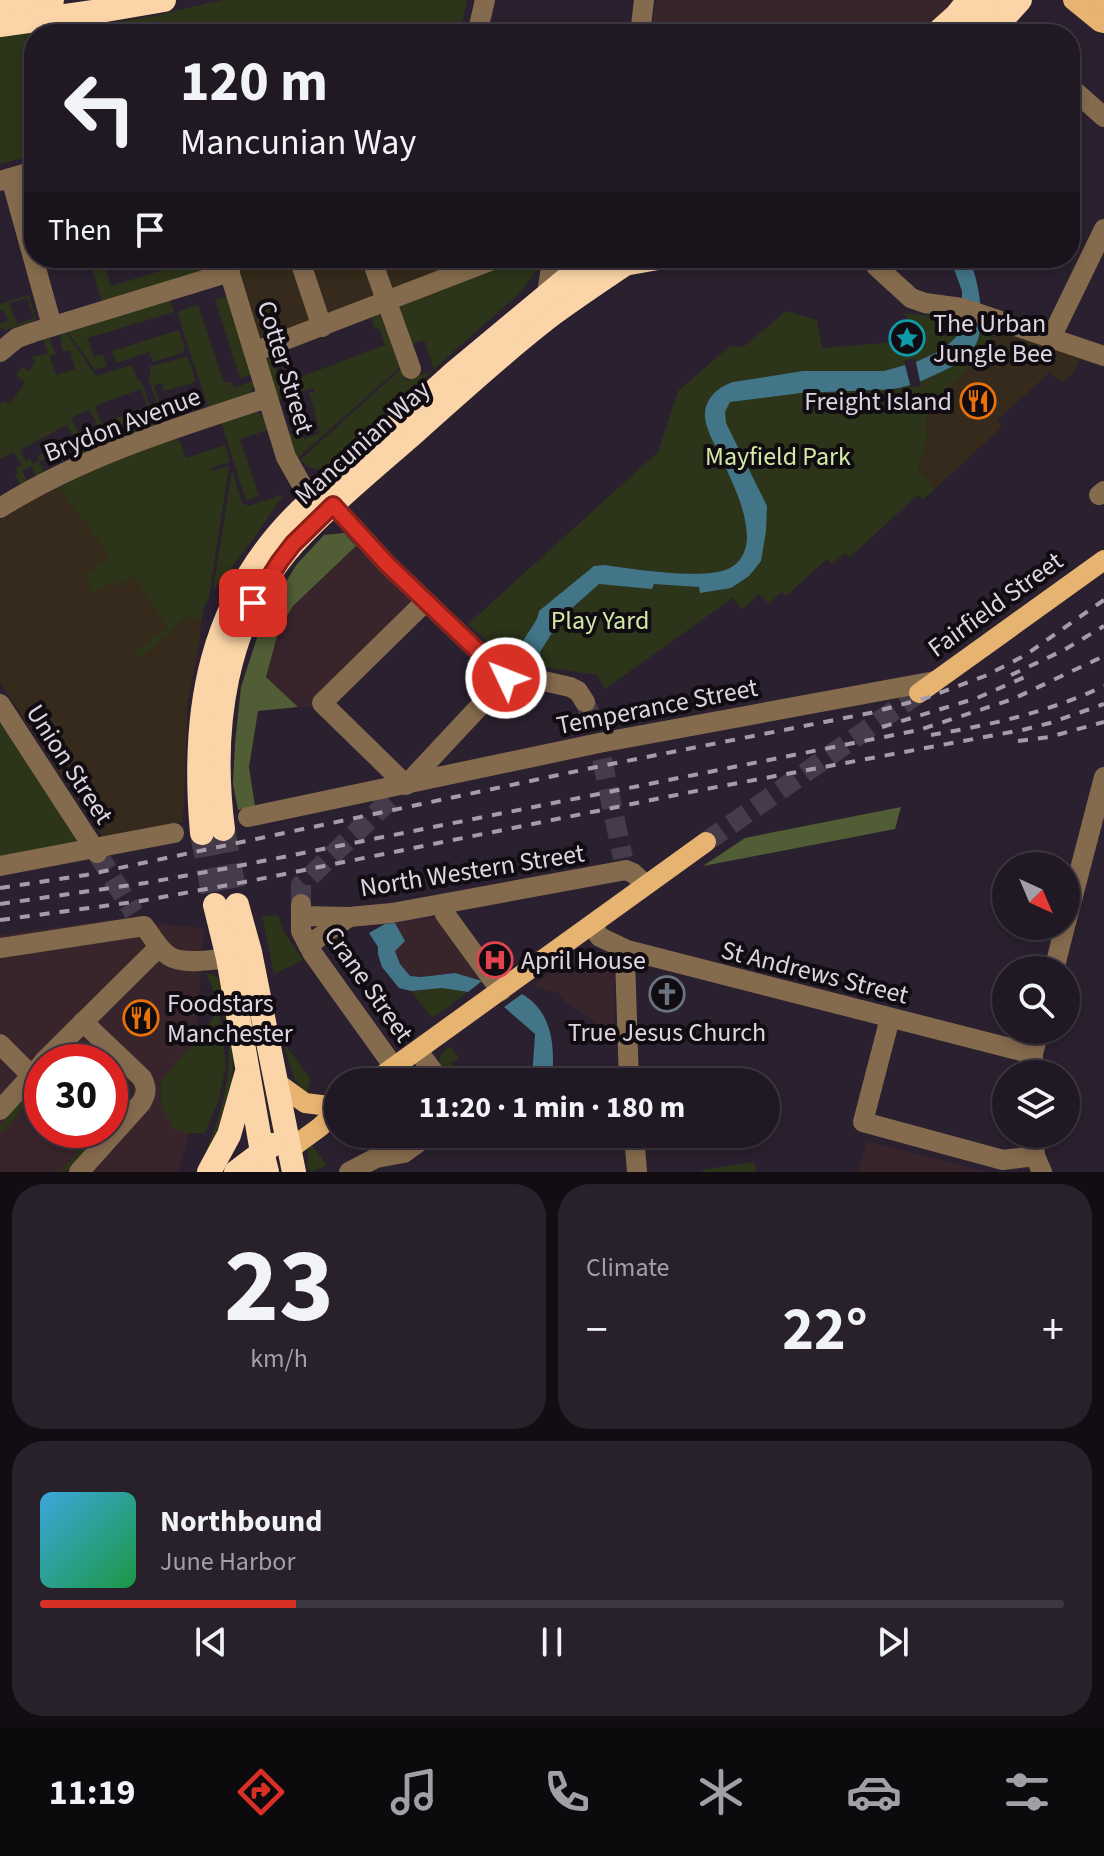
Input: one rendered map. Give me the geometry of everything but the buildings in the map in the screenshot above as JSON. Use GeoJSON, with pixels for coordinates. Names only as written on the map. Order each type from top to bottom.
{"type":"FeatureCollection","features":[{"type":"Feature","properties":{"kind":"highway"},"geometry":{"type":"LineString","coordinates":[[0,7],[52,0]]}},
{"type":"Feature","properties":{"kind":"highway"},"geometry":{"type":"LineString","coordinates":[[0,25],[164,0]]}},
{"type":"Feature","properties":{"kind":"highway"},"geometry":{"type":"LineString","coordinates":[[947,24],[969,0]]}},
{"type":"Feature","properties":{"kind":"highway"},"geometry":{"type":"LineString","coordinates":[[972,24],[995,0]]}},
{"type":"Feature","properties":{"kind":"highway"},"geometry":{"type":"LineString","coordinates":[[998,24],[1020,0]]}},
{"type":"Feature","properties":{"kind":"highway","name":"Mancunian Way"},"geometry":{"type":"LineString","coordinates":[[580,268],[465,363],[282,527],[248,573],[219,633],[204,701],[198,794],[212,831],[227,679],[238,638],[253,603],[280,561],[333,505],[513,346],[552,314],[619,268]]}},
{"type":"Feature","properties":{"kind":"highway"},"geometry":{"type":"LineString","coordinates":[[236,1172],[265,1166],[290,1152],[250,952],[226,905],[228,958],[265,1166]]}},
{"type":"Feature","properties":{"kind":"highway"},"geometry":{"type":"LineString","coordinates":[[209,1172],[229,1135],[248,1069]]}},
{"type":"Feature","properties":{"kind":"main road"},"geometry":{"type":"LineString","coordinates":[[1073,0],[1104,23]]}},
{"type":"Feature","properties":{"kind":"main road"},"geometry":{"type":"LineString","coordinates":[[1099,0],[1104,4]]}},
{"type":"Feature","properties":{"kind":"main road","name":"Fairfield Street"},"geometry":{"type":"LineString","coordinates":[[927,687],[1104,560]]}},
{"type":"Feature","properties":{"kind":"main road"},"geometry":{"type":"LineString","coordinates":[[394,1067],[706,842]]}},
{"type":"Feature","properties":{"kind":"main road"},"geometry":{"type":"LineString","coordinates":[[276,1082],[305,1103],[324,1105]]}},
{"type":"Feature","properties":{"kind":"main road"},"geometry":{"type":"LineString","coordinates":[[290,1152],[324,1121]]}},
{"type":"Feature","properties":{"kind":"street"},"geometry":{"type":"LineString","coordinates":[[479,24],[485,0]]}},
{"type":"Feature","properties":{"kind":"street"},"geometry":{"type":"LineString","coordinates":[[641,24],[644,0]]}},
{"type":"Feature","properties":{"kind":"street"},"geometry":{"type":"LineString","coordinates":[[1080,96],[1104,117]]}},
{"type":"Feature","properties":{"kind":"street"},"geometry":{"type":"LineString","coordinates":[[6,179],[24,237]]}},
{"type":"Feature","properties":{"kind":"street"},"geometry":{"type":"LineString","coordinates":[[1051,338],[1104,229]]}},
{"type":"Feature","properties":{"kind":"street"},"geometry":{"type":"LineString","coordinates":[[34,268],[52,326]]}},
{"type":"Feature","properties":{"kind":"street"},"geometry":{"type":"LineString","coordinates":[[0,352],[17,338],[212,268]]}},
{"type":"Feature","properties":{"kind":"street","name":"Cotter Street"},"geometry":{"type":"LineString","coordinates":[[230,268],[286,457],[303,487]]}},
{"type":"Feature","properties":{"kind":"street"},"geometry":{"type":"LineString","coordinates":[[302,268],[322,327]]}},
{"type":"Feature","properties":{"kind":"street"},"geometry":{"type":"LineString","coordinates":[[375,268],[411,369]]}},
{"type":"Feature","properties":{"kind":"street"},"geometry":{"type":"LineString","coordinates":[[254,352],[472,268]]}},
{"type":"Feature","properties":{"kind":"street"},"geometry":{"type":"LineString","coordinates":[[547,294],[551,268]]}},
{"type":"Feature","properties":{"kind":"street"},"geometry":{"type":"LineString","coordinates":[[882,268],[911,298],[971,311],[1104,356]]}},
{"type":"Feature","properties":{"kind":"street","name":"Brydon Avenue"},"geometry":{"type":"LineString","coordinates":[[0,508],[65,471],[123,446],[267,398]]}},
{"type":"Feature","properties":{"kind":"street"},"geometry":{"type":"LineString","coordinates":[[333,505],[387,564],[506,678],[539,680],[570,687],[578,691],[585,702]]}},
{"type":"Feature","properties":{"kind":"street"},"geometry":{"type":"LineString","coordinates":[[425,602],[322,703],[399,791],[506,678]]}},
{"type":"Feature","properties":{"kind":"street","name":"Temperance Street"},"geometry":{"type":"LineString","coordinates":[[248,817],[399,791],[458,771],[599,744],[927,687]]}},
{"type":"Feature","properties":{"kind":"street","name":"Union Street"},"geometry":{"type":"LineString","coordinates":[[0,704],[96,851]]}},
{"type":"Feature","properties":{"kind":"street"},"geometry":{"type":"LineString","coordinates":[[1080,877],[1101,806],[1104,777]]}},
{"type":"Feature","properties":{"kind":"street"},"geometry":{"type":"LineString","coordinates":[[0,866],[96,851],[174,833]]}},
{"type":"Feature","properties":{"kind":"street","name":"North Western Street"},"geometry":{"type":"LineString","coordinates":[[303,924],[443,904],[624,864],[646,885]]}},
{"type":"Feature","properties":{"kind":"street"},"geometry":{"type":"LineString","coordinates":[[443,904],[445,914],[501,991]]}},
{"type":"Feature","properties":{"kind":"street"},"geometry":{"type":"LineString","coordinates":[[303,924],[349,917]]}},
{"type":"Feature","properties":{"kind":"street"},"geometry":{"type":"LineString","coordinates":[[0,948],[139,919],[168,956],[176,959],[228,958]]}},
{"type":"Feature","properties":{"kind":"street","name":"Crane Street"},"geometry":{"type":"LineString","coordinates":[[303,924],[394,1067]]}},
{"type":"Feature","properties":{"kind":"street","name":"St Andrews Street"},"geometry":{"type":"LineString","coordinates":[[592,926],[600,937],[627,950],[890,1018],[1021,1060]]}},
{"type":"Feature","properties":{"kind":"street"},"geometry":{"type":"LineString","coordinates":[[61,1044],[159,947]]}},
{"type":"Feature","properties":{"kind":"street"},"geometry":{"type":"LineString","coordinates":[[627,950],[629,1068]]}},
{"type":"Feature","properties":{"kind":"street"},"geometry":{"type":"LineString","coordinates":[[890,1018],[863,1122],[1003,1160],[1038,1164]]}},
{"type":"Feature","properties":{"kind":"street"},"geometry":{"type":"LineString","coordinates":[[79,1172],[146,1094],[142,1078],[83,1022]]}},
{"type":"Feature","properties":{"kind":"street"},"geometry":{"type":"LineString","coordinates":[[0,1044],[24,1058]]}},
{"type":"Feature","properties":{"kind":"street"},"geometry":{"type":"LineString","coordinates":[[418,1051],[431,1068]]}},
{"type":"Feature","properties":{"kind":"street"},"geometry":{"type":"LineString","coordinates":[[0,1110],[24,1084]]}},
{"type":"Feature","properties":{"kind":"street"},"geometry":{"type":"LineString","coordinates":[[349,1172],[376,1158],[404,1153],[411,1148]]}},
{"type":"Feature","properties":{"kind":"street"},"geometry":{"type":"LineString","coordinates":[[635,1148],[637,1172]]}},
{"type":"Feature","properties":{"kind":"shaded area"},"geometry":{"type":"Polygon","coordinates":[[[656,0],[955,0],[930,24],[652,24],[656,0]]]}},
{"type":"Feature","properties":{"kind":"shaded area"},"geometry":{"type":"Polygon","coordinates":[[[238,268],[448,268],[260,342],[238,268]]]}},
{"type":"Feature","properties":{"kind":"shaded area","name":"Freight Island"},"geometry":{"type":"Polygon","coordinates":[[[995,329],[1080,359],[1073,373],[1062,383],[1050,372],[997,420],[1002,427],[935,489],[917,470],[928,435],[925,424],[927,412],[977,359],[984,361],[995,329]]]}},
{"type":"Feature","properties":{"kind":"shaded area"},"geometry":{"type":"Polygon","coordinates":[[[176,437],[190,479],[202,611],[200,640],[188,700],[183,822],[103,837],[0,683],[0,520],[86,474],[176,437]]]}},
{"type":"Feature","properties":{"kind":"shaded area"},"geometry":{"type":"Polygon","coordinates":[[[356,546],[412,604],[311,707],[298,707],[266,677],[279,629],[293,606],[356,546]]]}},
{"type":"Feature","properties":{"kind":"shaded area"},"geometry":{"type":"Polygon","coordinates":[[[436,917],[482,981],[455,973],[410,976],[400,964],[395,951],[405,941],[395,923],[436,917]]]}},
{"type":"Feature","properties":{"kind":"shaded area"},"geometry":{"type":"Polygon","coordinates":[[[110,920],[204,928],[189,1134],[178,1172],[0,1172],[0,935],[110,920]]]}},
{"type":"Feature","properties":{"kind":"shaded area"},"geometry":{"type":"Polygon","coordinates":[[[580,951],[611,959],[615,964],[614,1034],[566,1002],[558,993],[533,985],[580,951]]]}},
{"type":"Feature","properties":{"kind":"shaded area"},"geometry":{"type":"Polygon","coordinates":[[[867,1141],[986,1172],[858,1172],[867,1141]]]}},
{"type":"Feature","properties":{"kind":"green space"},"geometry":{"type":"Polygon","coordinates":[[[222,0],[467,0],[462,24],[104,24],[222,0]]]}},
{"type":"Feature","properties":{"kind":"green space"},"geometry":{"type":"Polygon","coordinates":[[[24,34],[24,158],[0,164],[0,37],[24,34]]]}},
{"type":"Feature","properties":{"kind":"green space"},"geometry":{"type":"Polygon","coordinates":[[[92,268],[114,268],[106,271],[111,286],[170,268],[211,268],[102,303],[92,268]]]}},
{"type":"Feature","properties":{"kind":"green space"},"geometry":{"type":"Polygon","coordinates":[[[500,268],[538,268],[521,292],[434,369],[424,340],[411,344],[399,309],[402,305],[500,268]]]}},
{"type":"Feature","properties":{"kind":"green space"},"geometry":{"type":"Polygon","coordinates":[[[29,295],[36,320],[7,330],[0,328],[0,324],[8,321],[4,310],[0,311],[0,304],[29,295]],[[27,298],[9,303],[17,324],[34,318],[27,298]]]}},
{"type":"Feature","properties":{"kind":"green space"},"geometry":{"type":"Polygon","coordinates":[[[228,296],[252,374],[240,378],[215,300],[228,296]]]}},
{"type":"Feature","properties":{"kind":"green space"},"geometry":{"type":"Polygon","coordinates":[[[170,300],[174,312],[88,338],[94,357],[103,354],[107,366],[95,370],[68,332],[170,300]]]}},
{"type":"Feature","properties":{"kind":"green space"},"geometry":{"type":"Polygon","coordinates":[[[198,305],[224,383],[231,381],[234,388],[253,381],[254,386],[249,394],[208,407],[177,312],[198,305]]]}},
{"type":"Feature","properties":{"kind":"green space","name":"Mayfield Park"},"geometry":{"type":"Polygon","coordinates":[[[786,311],[817,320],[822,348],[896,342],[914,327],[903,313],[951,318],[995,329],[983,361],[976,360],[928,412],[925,424],[928,435],[918,470],[935,489],[923,499],[918,495],[850,557],[845,553],[832,564],[827,559],[786,596],[781,592],[769,604],[759,594],[742,610],[733,598],[605,689],[597,675],[510,662],[468,624],[658,452],[678,391],[730,346],[743,347],[786,311]]]}},
{"type":"Feature","properties":{"kind":"green space"},"geometry":{"type":"Polygon","coordinates":[[[380,314],[400,367],[298,458],[289,435],[301,431],[304,439],[320,433],[309,392],[315,392],[313,388],[278,400],[266,357],[275,354],[280,367],[276,369],[282,384],[290,381],[385,345],[379,328],[375,329],[371,318],[380,314]]]}},
{"type":"Feature","properties":{"kind":"green space"},"geometry":{"type":"Polygon","coordinates":[[[179,330],[185,347],[182,353],[153,362],[149,352],[116,363],[112,351],[179,330]]]}},
{"type":"Feature","properties":{"kind":"green space"},"geometry":{"type":"Polygon","coordinates":[[[66,332],[96,376],[132,365],[138,381],[141,380],[156,425],[149,427],[144,416],[136,419],[140,430],[130,434],[126,422],[118,426],[122,437],[113,440],[108,428],[98,433],[103,444],[92,449],[86,438],[82,441],[87,451],[76,456],[72,447],[67,445],[70,443],[68,439],[73,436],[67,425],[20,450],[26,461],[30,459],[33,464],[42,453],[45,459],[39,462],[44,472],[36,476],[31,466],[22,471],[27,481],[21,485],[15,475],[18,473],[16,469],[22,465],[14,452],[0,459],[0,405],[4,401],[10,404],[25,382],[16,376],[22,367],[29,371],[35,362],[32,357],[48,353],[43,339],[49,337],[56,354],[50,356],[56,375],[75,369],[70,350],[63,352],[60,334],[66,332]],[[141,389],[95,406],[101,423],[106,421],[110,430],[117,427],[114,419],[125,415],[128,423],[135,420],[132,412],[144,408],[146,415],[150,414],[141,389]],[[89,409],[71,418],[79,433],[84,431],[88,438],[96,433],[93,427],[97,424],[89,409]]]}},
{"type":"Feature","properties":{"kind":"green space"},"geometry":{"type":"Polygon","coordinates":[[[185,357],[196,382],[164,391],[162,383],[154,386],[159,410],[148,377],[151,375],[149,367],[185,357]]]}},
{"type":"Feature","properties":{"kind":"green space"},"geometry":{"type":"Polygon","coordinates":[[[401,369],[406,381],[433,370],[324,469],[311,468],[300,460],[401,369]]]}},
{"type":"Feature","properties":{"kind":"green space"},"geometry":{"type":"Polygon","coordinates":[[[252,412],[264,417],[268,430],[240,439],[259,496],[246,501],[221,422],[252,412]]]}},
{"type":"Feature","properties":{"kind":"green space"},"geometry":{"type":"Polygon","coordinates":[[[176,437],[186,458],[225,445],[230,462],[211,468],[212,471],[229,466],[209,598],[202,611],[202,619],[186,617],[139,659],[133,653],[168,628],[133,576],[116,588],[111,581],[93,593],[87,581],[88,574],[110,557],[59,487],[176,437]]]}},
{"type":"Feature","properties":{"kind":"green space"},"geometry":{"type":"Polygon","coordinates":[[[232,470],[242,503],[249,506],[284,494],[213,591],[232,470]]]}},
{"type":"Feature","properties":{"kind":"green space"},"geometry":{"type":"Polygon","coordinates":[[[344,533],[356,546],[293,606],[279,629],[266,677],[298,707],[258,711],[249,767],[255,806],[238,810],[233,784],[241,687],[263,619],[297,564],[324,535],[344,533]]]}},
{"type":"Feature","properties":{"kind":"green space"},"geometry":{"type":"Polygon","coordinates":[[[0,723],[80,843],[0,857],[0,723]]]}},
{"type":"Feature","properties":{"kind":"green space"},"geometry":{"type":"Polygon","coordinates":[[[901,807],[895,829],[703,866],[745,838],[901,807]]]}},
{"type":"Feature","properties":{"kind":"green space"},"geometry":{"type":"Polygon","coordinates":[[[278,915],[283,930],[303,960],[274,974],[262,916],[278,915]]]}},
{"type":"Feature","properties":{"kind":"green space"},"geometry":{"type":"Polygon","coordinates":[[[206,973],[217,977],[222,985],[230,1014],[233,1050],[229,1099],[209,1150],[207,1148],[226,1085],[229,1052],[223,1013],[206,973]]]}},
{"type":"Feature","properties":{"kind":"green space"},"geometry":{"type":"Polygon","coordinates":[[[442,988],[468,992],[432,1018],[411,991],[442,988]]]}},
{"type":"Feature","properties":{"kind":"green space"},"geometry":{"type":"Polygon","coordinates":[[[219,1007],[226,1065],[219,1099],[205,1133],[185,1133],[174,1128],[161,1106],[161,1081],[208,1025],[219,1007]]]}},
{"type":"Feature","properties":{"kind":"green space"},"geometry":{"type":"Polygon","coordinates":[[[284,1043],[311,1079],[307,1093],[294,1077],[284,1043]]]}},
{"type":"Feature","properties":{"kind":"green space"},"geometry":{"type":"Polygon","coordinates":[[[450,1046],[459,1058],[451,1063],[454,1068],[443,1068],[441,1054],[450,1046]]]}},
{"type":"Feature","properties":{"kind":"green space"},"geometry":{"type":"Polygon","coordinates":[[[24,1097],[24,1107],[0,1134],[0,1126],[24,1097]]]}},
{"type":"Feature","properties":{"kind":"green space"},"geometry":{"type":"Polygon","coordinates":[[[312,1145],[327,1165],[311,1172],[307,1166],[308,1150],[312,1145]]]}},
{"type":"Feature","properties":{"kind":"green space"},"geometry":{"type":"Polygon","coordinates":[[[75,1148],[86,1150],[66,1172],[60,1172],[78,1151],[75,1148]]]}},
{"type":"Feature","properties":{"kind":"green space"},"geometry":{"type":"Polygon","coordinates":[[[754,1162],[756,1172],[701,1170],[754,1162]]]}},
{"type":"Feature","properties":{"kind":"water"},"geometry":{"type":"Polygon","coordinates":[[[954,268],[972,268],[981,313],[976,344],[956,364],[924,380],[882,390],[801,393],[730,402],[725,412],[726,423],[767,506],[761,561],[749,576],[731,588],[700,593],[699,587],[654,584],[652,589],[599,584],[562,617],[540,652],[541,664],[522,661],[523,641],[539,611],[594,566],[702,574],[728,569],[742,557],[747,539],[744,517],[705,417],[709,400],[717,391],[733,382],[803,371],[884,371],[916,362],[944,349],[960,333],[962,291],[954,268]]]}},
{"type":"Feature","properties":{"kind":"water"},"geometry":{"type":"Polygon","coordinates":[[[395,923],[405,941],[395,951],[400,964],[410,976],[455,973],[482,981],[468,992],[442,988],[411,991],[399,988],[382,967],[378,947],[369,933],[385,924],[395,923]]]}},
{"type":"Feature","properties":{"kind":"water"},"geometry":{"type":"Polygon","coordinates":[[[522,994],[540,1010],[550,1031],[552,1068],[533,1068],[535,1034],[504,1007],[522,994]]]}},
{"type":"Feature","properties":{"kind":"pier"},"geometry":{"type":"Polygon","coordinates":[[[915,358],[921,386],[911,388],[904,361],[915,358]]]}},
{"type":"Feature","properties":{"kind":"tunnel"},"geometry":{"type":"LineString","coordinates":[[706,842],[919,693]]}},
{"type":"Feature","properties":{"kind":"tunnel"},"geometry":{"type":"LineString","coordinates":[[585,702],[596,730]]}},
{"type":"Feature","properties":{"kind":"tunnel"},"geometry":{"type":"LineString","coordinates":[[602,759],[623,858]]}},
{"type":"Feature","properties":{"kind":"tunnel"},"geometry":{"type":"LineString","coordinates":[[301,902],[301,885],[392,798]]}},
{"type":"Feature","properties":{"kind":"tunnel"},"geometry":{"type":"LineString","coordinates":[[223,829],[237,905]]}},
{"type":"Feature","properties":{"kind":"tunnel"},"geometry":{"type":"LineString","coordinates":[[202,833],[215,905]]}},
{"type":"Feature","properties":{"kind":"tunnel"},"geometry":{"type":"LineString","coordinates":[[97,853],[134,913]]}},
{"type":"Feature","properties":{"kind":"railway"},"geometry":{"type":"LineString","coordinates":[[0,888],[86,875],[601,766],[870,713],[926,698],[985,676],[1024,656],[1104,600]]}},
{"type":"Feature","properties":{"kind":"railway"},"geometry":{"type":"LineString","coordinates":[[1011,675],[1064,650],[1104,626]]}},
{"type":"Feature","properties":{"kind":"railway"},"geometry":{"type":"LineString","coordinates":[[0,904],[223,869],[919,730],[1013,699],[1104,656]]}},
{"type":"Feature","properties":{"kind":"railway"},"geometry":{"type":"LineString","coordinates":[[882,727],[977,698],[1025,677]]}},
{"type":"Feature","properties":{"kind":"railway"},"geometry":{"type":"LineString","coordinates":[[931,735],[1019,716],[1104,686]]}},
{"type":"Feature","properties":{"kind":"railway"},"geometry":{"type":"LineString","coordinates":[[0,920],[141,901],[250,881],[706,789],[1022,730],[1104,704]]}},
{"type":"Feature","properties":{"kind":"railway"},"geometry":{"type":"LineString","coordinates":[[1018,741],[1049,737],[1104,722]]}},
{"type":"Feature","properties":{"kind":"place","name":"The Urban Jungle Bee"},"geometry":{"type":"Point","coordinates":[907,338]}},
{"type":"Feature","properties":{"kind":"place","name":"Freight Island"},"geometry":{"type":"Point","coordinates":[978,401]}},
{"type":"Feature","properties":{"kind":"place","name":"April House"},"geometry":{"type":"Point","coordinates":[495,960]}},
{"type":"Feature","properties":{"kind":"place","name":"True Jesus Church"},"geometry":{"type":"Point","coordinates":[667,994]}},
{"type":"Feature","properties":{"kind":"place","name":"Foodstars Manchester"},"geometry":{"type":"Point","coordinates":[141,1018]}},
{"type":"Feature","properties":{"kind":"route"},"geometry":{"type":"LineString","coordinates":[[253,603],[293,544],[333,505],[387,564],[506,678]]}},
{"type":"Feature","properties":{"kind":"park label","name":"Play Yard"},"geometry":{"type":"Point","coordinates":[600,620]}}]}
